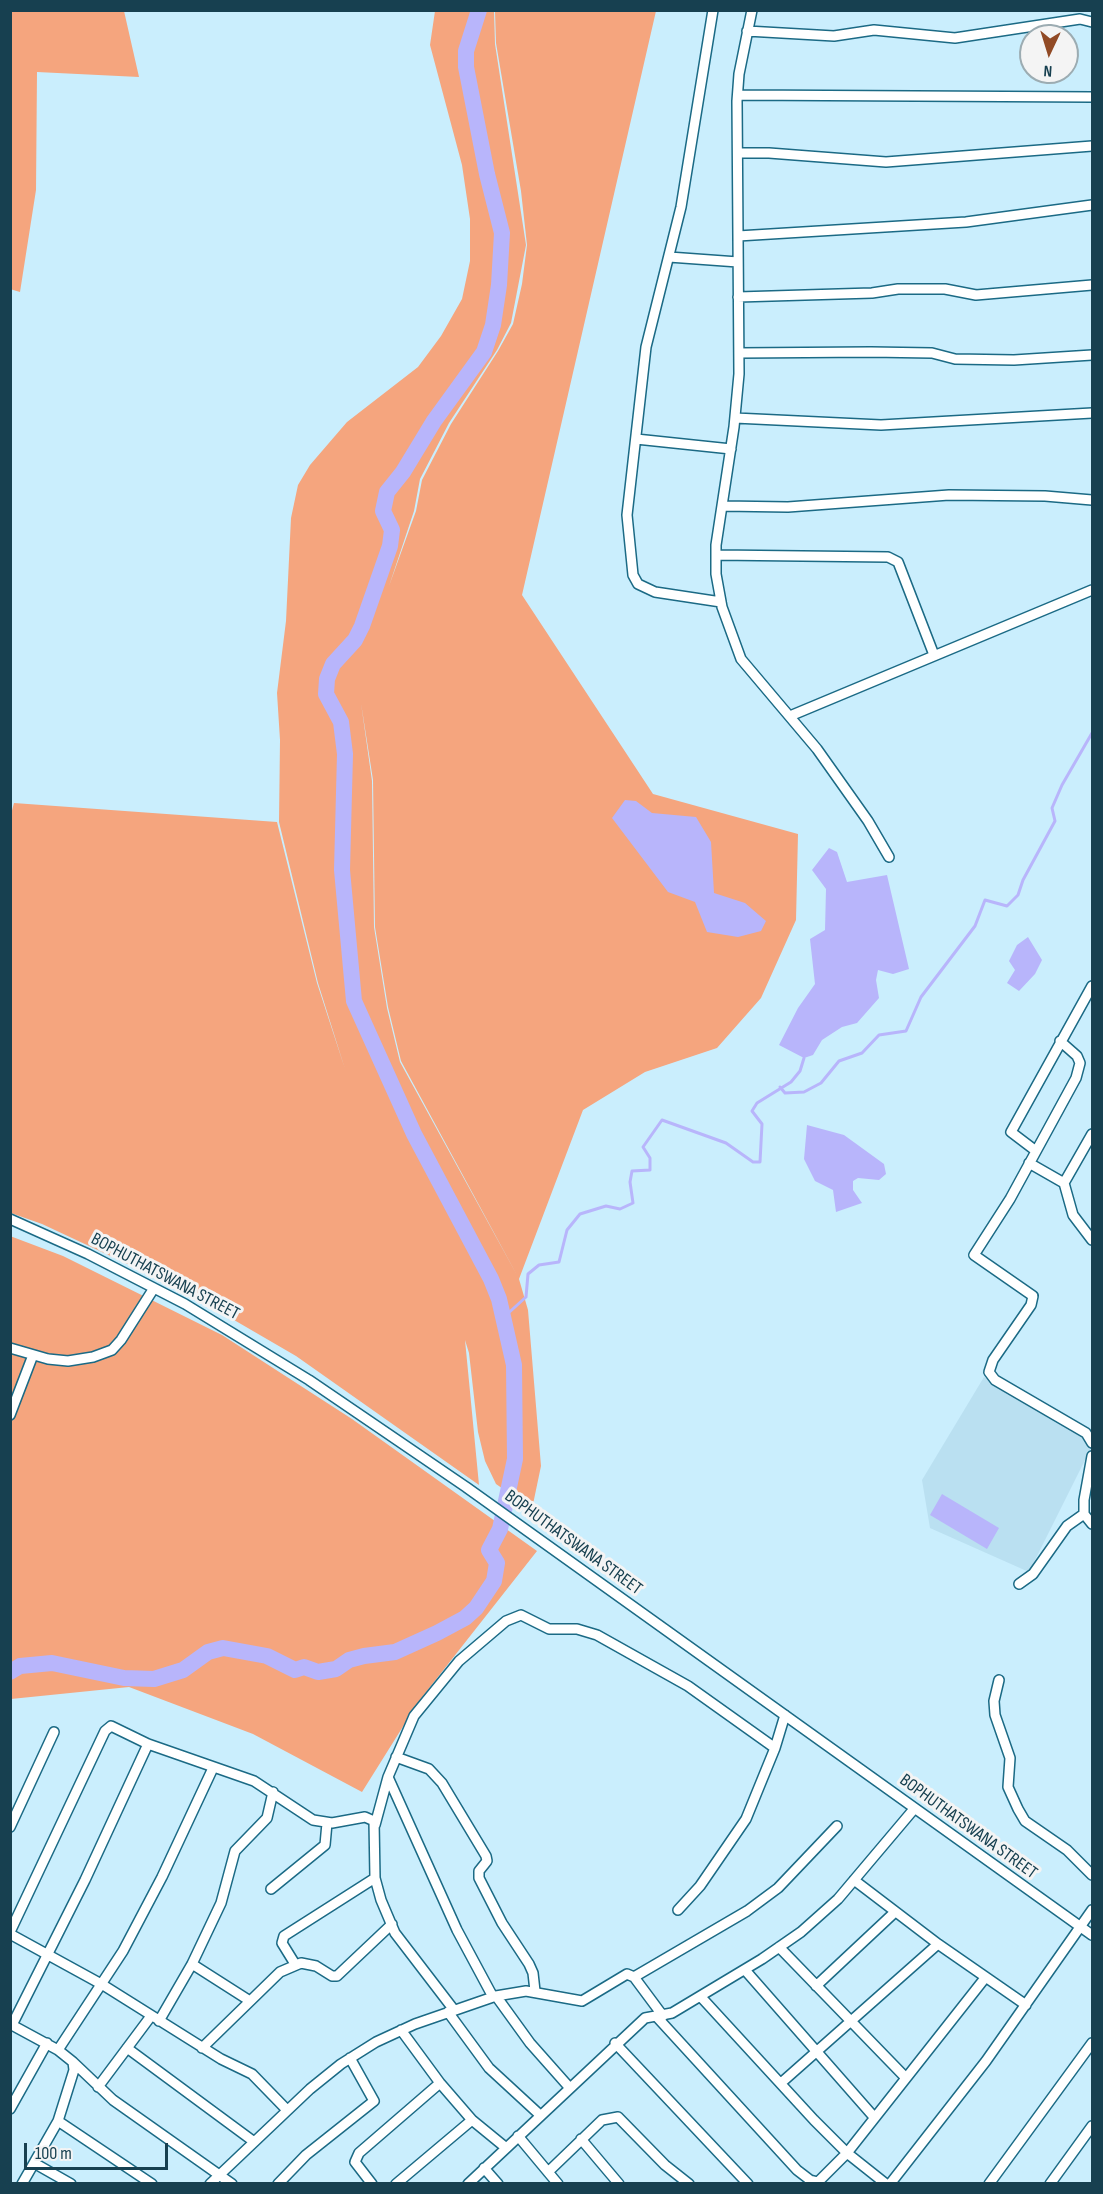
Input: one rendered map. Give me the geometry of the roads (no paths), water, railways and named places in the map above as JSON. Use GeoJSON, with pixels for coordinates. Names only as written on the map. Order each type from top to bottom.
{"type":"FeatureCollection","features":[{"type":"Feature","properties":{"kind":"street"},"geometry":{"type":"LineString","coordinates":[[713,10],[681,207],[645,347],[627,515],[633,575],[638,585],[656,592],[721,602]]}},
{"type":"Feature","properties":{"kind":"street"},"geometry":{"type":"LineString","coordinates":[[752,10],[738,94],[738,353],[735,418],[716,555],[721,602],[741,659],[790,716],[868,821],[889,857]]}},
{"type":"Feature","properties":{"kind":"street"},"geometry":{"type":"LineString","coordinates":[[747,32],[834,36],[874,30],[955,38],[1080,19],[1092,22]]}},
{"type":"Feature","properties":{"kind":"street"},"geometry":{"type":"LineString","coordinates":[[738,94],[1092,97]]}},
{"type":"Feature","properties":{"kind":"street"},"geometry":{"type":"LineString","coordinates":[[738,153],[769,153],[886,162],[1092,146]]}},
{"type":"Feature","properties":{"kind":"street"},"geometry":{"type":"LineString","coordinates":[[738,236],[966,222],[1092,205]]}},
{"type":"Feature","properties":{"kind":"street"},"geometry":{"type":"LineString","coordinates":[[669,257],[738,262]]}},
{"type":"Feature","properties":{"kind":"street"},"geometry":{"type":"LineString","coordinates":[[738,297],[872,293],[898,289],[945,289],[976,295],[1092,285]]}},
{"type":"Feature","properties":{"kind":"street"},"geometry":{"type":"LineString","coordinates":[[738,353],[932,353],[954,358],[1014,360],[1092,355]]}},
{"type":"Feature","properties":{"kind":"street"},"geometry":{"type":"LineString","coordinates":[[735,418],[881,425],[1092,413]]}},
{"type":"Feature","properties":{"kind":"street"},"geometry":{"type":"LineString","coordinates":[[636,439],[731,449]]}},
{"type":"Feature","properties":{"kind":"street"},"geometry":{"type":"LineString","coordinates":[[723,506],[788,507],[949,495],[1045,496],[1092,500]]}},
{"type":"Feature","properties":{"kind":"street"},"geometry":{"type":"LineString","coordinates":[[716,555],[888,557],[898,562],[933,655]]}},
{"type":"Feature","properties":{"kind":"street"},"geometry":{"type":"LineString","coordinates":[[790,716],[1092,590]]}},
{"type":"Feature","properties":{"kind":"street"},"geometry":{"type":"LineString","coordinates":[[1036,1151],[1011,1132],[1092,986]]}},
{"type":"Feature","properties":{"kind":"street"},"geometry":{"type":"LineString","coordinates":[[1060,1041],[1074,1051],[1080,1063],[1076,1078],[974,1255],[1033,1296],[1031,1305],[993,1360],[989,1372],[995,1380],[1086,1433],[1092,1443]]}},
{"type":"Feature","properties":{"kind":"street"},"geometry":{"type":"LineString","coordinates":[[1064,1183],[1092,1134]]}},
{"type":"Feature","properties":{"kind":"street"},"geometry":{"type":"LineString","coordinates":[[1029,1163],[1064,1183],[1073,1215],[1092,1240]]}},
{"type":"Feature","properties":{"kind":"street","name":"BOPHUTHATSWANA STREET"},"geometry":{"type":"LineString","coordinates":[[10,1218],[154,1288],[262,1348],[466,1487],[1092,1935]]}},
{"type":"Feature","properties":{"kind":"street"},"geometry":{"type":"LineString","coordinates":[[10,1348],[68,1361],[93,1357],[111,1350],[121,1340],[154,1288]]}},
{"type":"Feature","properties":{"kind":"street"},"geometry":{"type":"LineString","coordinates":[[10,1415],[33,1354]]}},
{"type":"Feature","properties":{"kind":"street"},"geometry":{"type":"LineString","coordinates":[[1092,1456],[1086,1479],[1084,1514],[1092,1524]]}},
{"type":"Feature","properties":{"kind":"street"},"geometry":{"type":"LineString","coordinates":[[1019,1584],[1033,1574],[1067,1526],[1084,1514]]}},
{"type":"Feature","properties":{"kind":"street"},"geometry":{"type":"LineString","coordinates":[[540,2115],[489,2068],[395,1933],[375,1878],[375,1824],[388,1777],[414,1716],[441,1680],[494,1630],[520,1615],[549,1629],[577,1629],[597,1635],[688,1686],[776,1748]]}},
{"type":"Feature","properties":{"kind":"street"},"geometry":{"type":"LineString","coordinates":[[999,1680],[994,1701],[995,1715],[1010,1758],[1008,1787],[1018,1809],[1025,1821],[1067,1850],[1092,1875]]}},
{"type":"Feature","properties":{"kind":"street"},"geometry":{"type":"LineString","coordinates":[[678,1910],[700,1886],[746,1819],[776,1748],[785,1715]]}},
{"type":"Feature","properties":{"kind":"street"},"geometry":{"type":"LineString","coordinates":[[287,2110],[252,2074],[202,2048],[103,1985],[10,1933],[109,1726],[116,1727],[147,1744],[213,1768],[241,1775],[273,1792],[313,1820],[327,1823],[365,1817],[374,1821],[375,1824]]}},
{"type":"Feature","properties":{"kind":"street"},"geometry":{"type":"LineString","coordinates":[[10,1827],[54,1732]]}},
{"type":"Feature","properties":{"kind":"street"},"geometry":{"type":"LineString","coordinates":[[147,1744],[48,1954],[11,2025],[58,2050],[98,2087],[220,2173],[232,2184]]}},
{"type":"Feature","properties":{"kind":"street"},"geometry":{"type":"LineString","coordinates":[[396,1757],[429,1769],[442,1783],[486,1856],[487,1861],[479,1871],[479,1878],[501,1923],[529,1964],[534,1978],[535,1991]]}},
{"type":"Feature","properties":{"kind":"street"},"geometry":{"type":"LineString","coordinates":[[58,2050],[103,1985],[162,1877],[213,1768]]}},
{"type":"Feature","properties":{"kind":"street"},"geometry":{"type":"LineString","coordinates":[[388,1777],[457,1929],[495,1996],[530,2043],[569,2087]]}},
{"type":"Feature","properties":{"kind":"street"},"geometry":{"type":"LineString","coordinates":[[98,2087],[127,2048],[155,2018],[192,1964],[221,1903],[235,1851],[267,1818],[273,1792]]}},
{"type":"Feature","properties":{"kind":"street"},"geometry":{"type":"LineString","coordinates":[[468,2184],[615,2043],[645,2018],[660,2016],[701,1997],[779,1947],[822,1913],[854,1880],[914,1809]]}},
{"type":"Feature","properties":{"kind":"street"},"geometry":{"type":"LineString","coordinates":[[271,1889],[325,1845],[327,1823]]}},
{"type":"Feature","properties":{"kind":"street"},"geometry":{"type":"LineString","coordinates":[[634,1977],[747,1911],[778,1888],[837,1826]]}},
{"type":"Feature","properties":{"kind":"street"},"geometry":{"type":"LineString","coordinates":[[296,1964],[282,1943],[284,1936],[375,1878]]}},
{"type":"Feature","properties":{"kind":"street"},"geometry":{"type":"LineString","coordinates":[[854,1880],[938,1944],[1026,2005]]}},
{"type":"Feature","properties":{"kind":"street"},"geometry":{"type":"LineString","coordinates":[[701,1997],[847,2152],[888,2184],[986,2061],[1083,1928],[1092,1910]]}},
{"type":"Feature","properties":{"kind":"street"},"geometry":{"type":"LineString","coordinates":[[816,1986],[895,1912]]}},
{"type":"Feature","properties":{"kind":"street"},"geometry":{"type":"LineString","coordinates":[[202,2048],[280,1972],[296,1964],[309,1964],[337,1976],[393,1924]]}},
{"type":"Feature","properties":{"kind":"street"},"geometry":{"type":"LineString","coordinates":[[782,2083],[938,1944]]}},
{"type":"Feature","properties":{"kind":"street"},"geometry":{"type":"LineString","coordinates":[[779,1947],[906,2078]]}},
{"type":"Feature","properties":{"kind":"street"},"geometry":{"type":"LineString","coordinates":[[192,1964],[250,2001]]}},
{"type":"Feature","properties":{"kind":"street"},"geometry":{"type":"LineString","coordinates":[[745,1970],[874,2117]]}},
{"type":"Feature","properties":{"kind":"street"},"geometry":{"type":"LineString","coordinates":[[210,2184],[287,2110],[350,2058],[401,2030],[495,1996],[535,1991],[567,2001],[582,2001],[620,1976],[627,1974],[634,1977],[660,2016],[804,2177],[813,2182],[822,2180],[986,1978]]}},
{"type":"Feature","properties":{"kind":"street"},"geometry":{"type":"LineString","coordinates":[[401,2030],[440,2083],[472,2120],[505,2147]]}},
{"type":"Feature","properties":{"kind":"street"},"geometry":{"type":"LineString","coordinates":[[10,2109],[47,2043]]}},
{"type":"Feature","properties":{"kind":"street"},"geometry":{"type":"LineString","coordinates":[[615,2043],[748,2184]]}},
{"type":"Feature","properties":{"kind":"street"},"geometry":{"type":"LineString","coordinates":[[989,2184],[1092,2043]]}},
{"type":"Feature","properties":{"kind":"street"},"geometry":{"type":"LineString","coordinates":[[127,2048],[253,2141]]}},
{"type":"Feature","properties":{"kind":"street"},"geometry":{"type":"LineString","coordinates":[[278,2184],[306,2155],[374,2101],[350,2058]]}},
{"type":"Feature","properties":{"kind":"street"},"geometry":{"type":"LineString","coordinates":[[22,2184],[58,2121],[71,2086],[75,2070],[73,2062]]}},
{"type":"Feature","properties":{"kind":"street"},"geometry":{"type":"LineString","coordinates":[[372,2184],[356,2162],[359,2153],[440,2083]]}},
{"type":"Feature","properties":{"kind":"street"},"geometry":{"type":"LineString","coordinates":[[548,2172],[602,2120],[618,2117],[664,2164],[689,2184]]}},
{"type":"Feature","properties":{"kind":"street"},"geometry":{"type":"LineString","coordinates":[[396,2184],[472,2120]]}},
{"type":"Feature","properties":{"kind":"street"},"geometry":{"type":"LineString","coordinates":[[58,2121],[152,2184]]}},
{"type":"Feature","properties":{"kind":"street"},"geometry":{"type":"LineString","coordinates":[[1050,2184],[1092,2126]]}},
{"type":"Feature","properties":{"kind":"street"},"geometry":{"type":"LineString","coordinates":[[518,2136],[558,2184]]}},
{"type":"Feature","properties":{"kind":"street"},"geometry":{"type":"LineString","coordinates":[[581,2139],[620,2184]]}},
{"type":"Feature","properties":{"kind":"street"},"geometry":{"type":"LineString","coordinates":[[34,2163],[71,2184]]}},
{"type":"Feature","properties":{"kind":"street"},"geometry":{"type":"LineString","coordinates":[[484,2168],[498,2184]]}},
{"type":"Feature","properties":{"kind":"waterway"},"geometry":{"type":"LineString","coordinates":[[10,1672],[20,1666],[52,1663],[124,1678],[154,1679],[183,1670],[208,1652],[223,1648],[267,1656],[295,1670],[304,1667],[318,1672],[336,1669],[349,1660],[395,1652],[465,1618],[476,1608],[494,1581],[497,1563],[489,1550],[500,1529],[515,1459],[514,1365],[499,1299],[491,1279],[414,1134],[354,1001],[342,870],[345,754],[341,722],[326,694],[327,679],[333,664],[355,640],[362,626],[390,546],[392,530],[383,511],[387,492],[403,472],[434,421],[484,352],[493,325],[499,285],[502,233],[487,174],[466,67],[466,51],[479,10]]}},
{"type":"Feature","properties":{"kind":"waterway"},"geometry":{"type":"LineString","coordinates":[[780,1087],[785,1093],[804,1092],[821,1083],[839,1061],[862,1053],[879,1035],[906,1031],[921,997],[975,926],[985,900],[1007,906],[1018,895],[1023,880],[1055,821],[1052,808],[1062,785],[1092,733]]}},
{"type":"Feature","properties":{"kind":"waterway"},"geometry":{"type":"LineString","coordinates":[[504,1317],[526,1297],[528,1274],[539,1265],[559,1262],[567,1230],[580,1214],[606,1206],[620,1209],[633,1203],[630,1182],[632,1171],[650,1170],[650,1158],[643,1147],[662,1120],[726,1143],[753,1162],[760,1162],[762,1124],[752,1111],[757,1103],[791,1082],[800,1071],[804,1058]]}}]}
